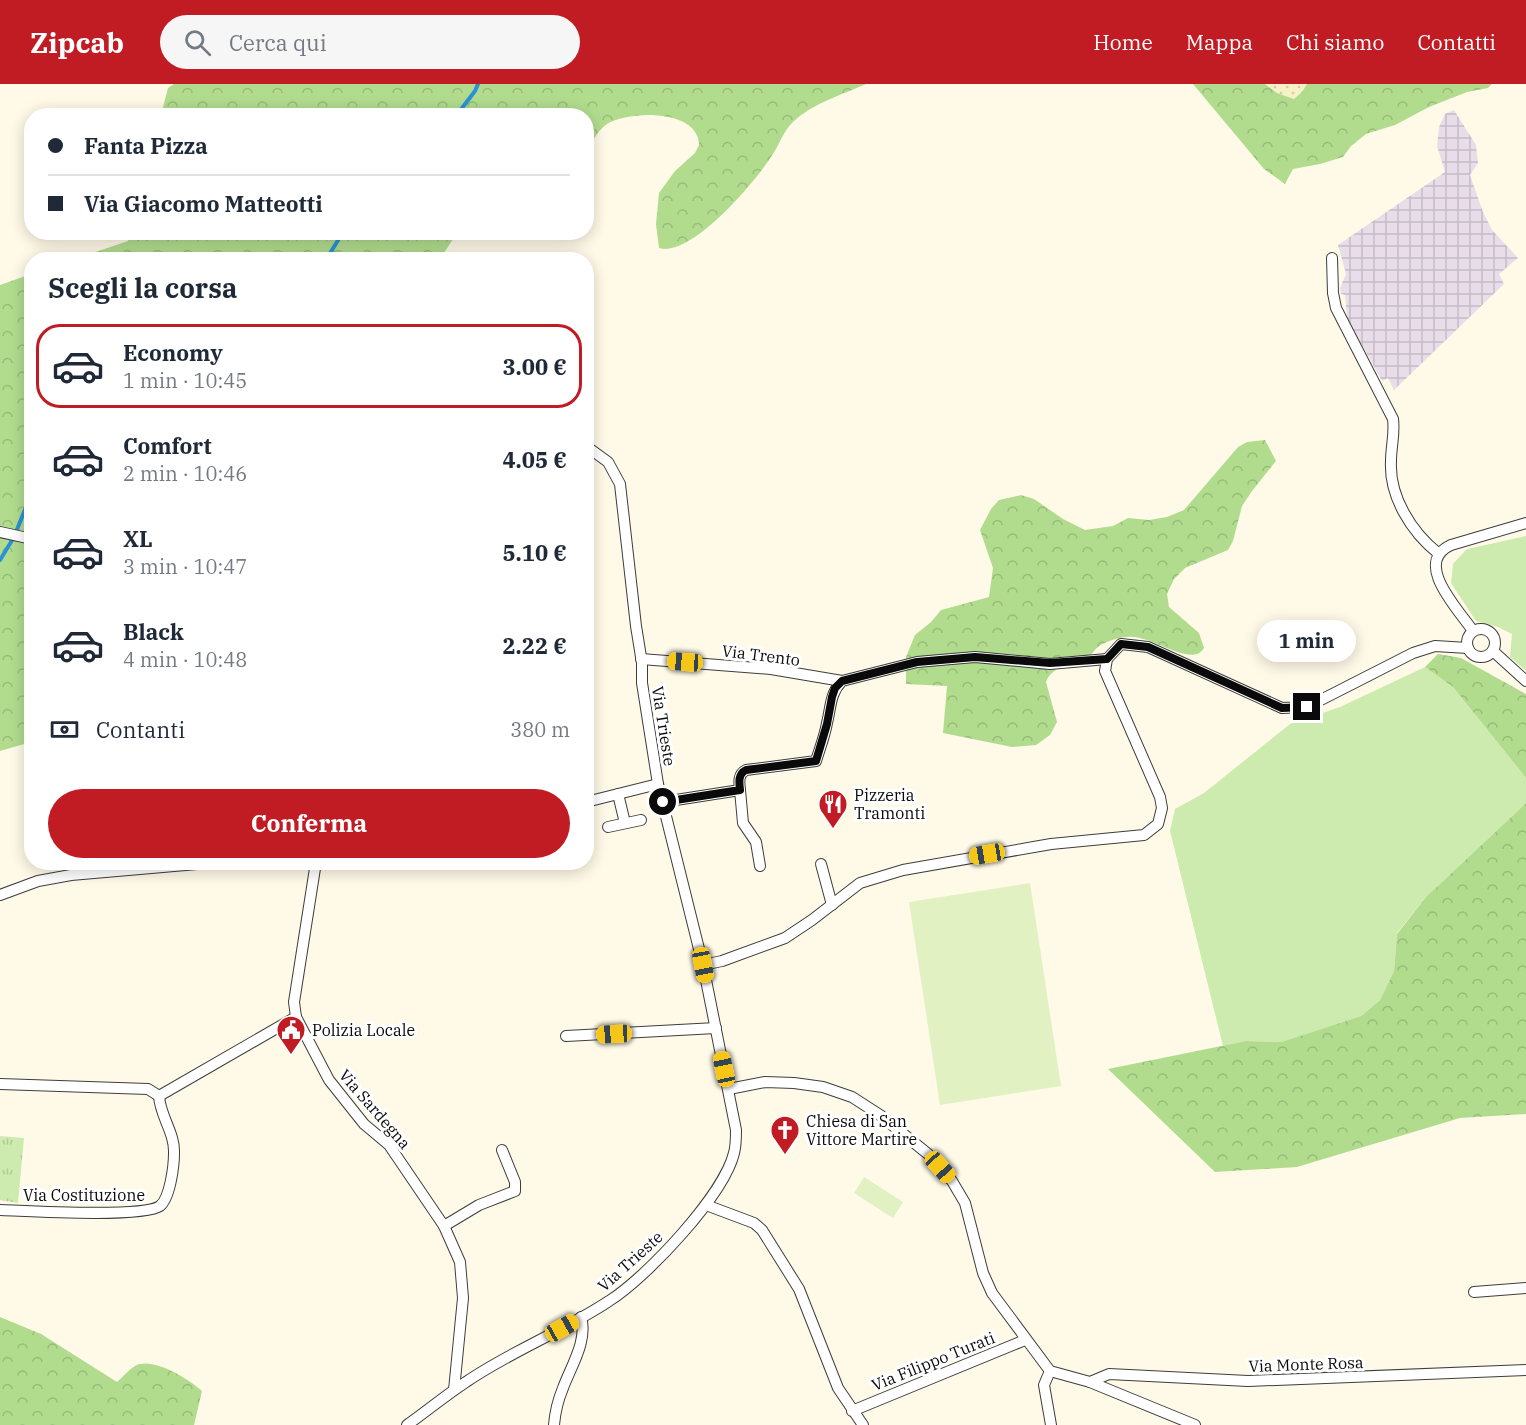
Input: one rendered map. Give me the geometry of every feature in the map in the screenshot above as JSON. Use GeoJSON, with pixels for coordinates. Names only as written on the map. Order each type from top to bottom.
{"type":"FeatureCollection","features":[{"type":"Feature","properties":{"kind":"street"},"geometry":{"type":"LineString","coordinates":[[1332,258],[1333,293],[1339,314],[1393,419],[1395,433],[1391,472],[1397,498],[1421,537],[1439,554]]}},
{"type":"Feature","properties":{"kind":"street","name":"Via Trieste"},"geometry":{"type":"LineString","coordinates":[[407,1425],[466,1381],[610,1301],[665,1251],[706,1205],[726,1173],[734,1153],[736,1130],[729,1089],[703,965],[658,784],[642,683],[620,484],[608,462],[594,452]]}},
{"type":"Feature","properties":{"kind":"street"},"geometry":{"type":"LineString","coordinates":[[1473,632],[1443,589],[1435,571],[1439,554],[1451,545],[1526,523]]}},
{"type":"Feature","properties":{"kind":"street"},"geometry":{"type":"LineString","coordinates":[[0,532],[24,537]]}},
{"type":"Feature","properties":{"kind":"street"},"geometry":{"type":"LineString","coordinates":[[1482,629],[1491,632],[1495,641],[1493,651],[1487,656],[1480,657],[1468,648],[1468,639],[1473,632],[1482,629]]}},
{"type":"Feature","properties":{"kind":"street"},"geometry":{"type":"LineString","coordinates":[[703,965],[722,961],[785,938],[860,883],[903,870],[1051,844],[1144,835],[1158,824],[1162,808],[1160,797],[1105,672],[1107,659],[1121,644],[1148,647],[1282,708],[1307,707],[1413,653],[1435,646],[1468,648]]}},
{"type":"Feature","properties":{"kind":"street"},"geometry":{"type":"LineString","coordinates":[[1493,651],[1526,681]]}},
{"type":"Feature","properties":{"kind":"street","name":"Via Trento"},"geometry":{"type":"LineString","coordinates":[[641,659],[771,669],[842,681],[917,662],[975,657],[1050,663],[1107,659]]}},
{"type":"Feature","properties":{"kind":"street"},"geometry":{"type":"LineString","coordinates":[[760,866],[756,842],[743,823],[739,778],[746,770],[816,761],[832,697],[835,688],[842,681]]}},
{"type":"Feature","properties":{"kind":"street"},"geometry":{"type":"LineString","coordinates":[[594,800],[658,784]]}},
{"type":"Feature","properties":{"kind":"street"},"geometry":{"type":"LineString","coordinates":[[663,802],[740,790]]}},
{"type":"Feature","properties":{"kind":"street"},"geometry":{"type":"LineString","coordinates":[[618,794],[626,823]]}},
{"type":"Feature","properties":{"kind":"street"},"geometry":{"type":"LineString","coordinates":[[608,827],[641,820]]}},
{"type":"Feature","properties":{"kind":"street"},"geometry":{"type":"LineString","coordinates":[[821,864],[832,904]]}},
{"type":"Feature","properties":{"kind":"street"},"geometry":{"type":"LineString","coordinates":[[0,895],[38,881],[71,875],[128,870]]}},
{"type":"Feature","properties":{"kind":"street","name":"Via Sardegna"},"geometry":{"type":"LineString","coordinates":[[315,870],[294,1002],[296,1017],[329,1080],[364,1124],[389,1145],[444,1226],[460,1262],[463,1298],[454,1390]]}},
{"type":"Feature","properties":{"kind":"street"},"geometry":{"type":"LineString","coordinates":[[0,1084],[148,1089],[159,1096],[296,1017]]}},
{"type":"Feature","properties":{"kind":"street"},"geometry":{"type":"LineString","coordinates":[[566,1036],[716,1028]]}},
{"type":"Feature","properties":{"kind":"street"},"geometry":{"type":"LineString","coordinates":[[729,1089],[765,1082],[823,1087],[852,1097],[877,1113],[928,1154],[952,1180],[965,1203],[983,1272],[992,1293],[1050,1371],[1090,1382],[1195,1425]]}},
{"type":"Feature","properties":{"kind":"street","name":"Via Costituzione"},"geometry":{"type":"LineString","coordinates":[[0,1210],[112,1212],[153,1210],[162,1204],[168,1195],[175,1152],[171,1135],[159,1108],[159,1096]]}},
{"type":"Feature","properties":{"kind":"street"},"geometry":{"type":"LineString","coordinates":[[444,1226],[479,1205],[514,1191],[515,1182],[502,1150]]}},
{"type":"Feature","properties":{"kind":"street"},"geometry":{"type":"LineString","coordinates":[[706,1205],[754,1223],[762,1230],[799,1289],[838,1388],[863,1425]]}},
{"type":"Feature","properties":{"kind":"street"},"geometry":{"type":"LineString","coordinates":[[1474,1292],[1526,1288]]}},
{"type":"Feature","properties":{"kind":"street"},"geometry":{"type":"LineString","coordinates":[[554,1425],[562,1389],[576,1358],[584,1328],[581,1317]]}},
{"type":"Feature","properties":{"kind":"street","name":"Via Filippo Turati"},"geometry":{"type":"LineString","coordinates":[[852,1411],[1025,1340]]}},
{"type":"Feature","properties":{"kind":"street","name":"Via Monte Rosa"},"geometry":{"type":"LineString","coordinates":[[1090,1382],[1109,1374],[1248,1381],[1526,1370]]}},
{"type":"Feature","properties":{"kind":"street"},"geometry":{"type":"LineString","coordinates":[[1050,1371],[1044,1385],[1051,1425]]}},
{"type":"Feature","properties":{"kind":"shaded area"},"geometry":{"type":"Polygon","coordinates":[[[1265,84],[1307,84],[1294,99],[1277,93],[1265,84]]]}},
{"type":"Feature","properties":{"kind":"shaded area"},"geometry":{"type":"Polygon","coordinates":[[[1454,110],[1476,145],[1478,163],[1470,175],[1483,212],[1492,230],[1518,258],[1499,274],[1504,284],[1394,390],[1388,378],[1382,381],[1347,318],[1345,295],[1341,294],[1340,288],[1346,274],[1338,245],[1445,172],[1437,146],[1439,127],[1445,114],[1454,110]]]}},
{"type":"Feature","properties":{"kind":"green space"},"geometry":{"type":"Polygon","coordinates":[[[174,84],[866,84],[801,115],[786,130],[763,168],[721,216],[688,242],[672,248],[659,248],[656,224],[659,193],[675,171],[695,153],[699,145],[696,133],[688,125],[676,119],[646,115],[617,119],[601,129],[594,139],[594,108],[163,108],[168,88],[174,84]]]}},
{"type":"Feature","properties":{"kind":"green space"},"geometry":{"type":"Polygon","coordinates":[[[1193,84],[1265,84],[1277,93],[1294,99],[1307,84],[1492,84],[1488,88],[1467,92],[1429,107],[1395,125],[1366,134],[1351,146],[1343,157],[1293,169],[1285,184],[1264,169],[1193,84]]]}},
{"type":"Feature","properties":{"kind":"green space"},"geometry":{"type":"Polygon","coordinates":[[[452,240],[445,252],[96,252],[128,241],[452,240]]]}},
{"type":"Feature","properties":{"kind":"green space"},"geometry":{"type":"Polygon","coordinates":[[[24,276],[24,744],[0,751],[0,285],[24,276]]]}},
{"type":"Feature","properties":{"kind":"green space"},"geometry":{"type":"Polygon","coordinates":[[[1265,440],[1276,461],[1242,506],[1233,541],[1228,550],[1185,568],[1174,579],[1167,594],[1169,607],[1199,633],[1204,648],[1199,653],[1191,655],[1141,638],[1124,637],[1105,643],[1088,657],[1059,668],[1049,676],[1046,682],[1057,722],[1050,735],[1036,745],[1012,747],[943,733],[947,686],[906,684],[906,657],[915,635],[941,610],[989,597],[993,568],[980,530],[991,509],[999,500],[1021,495],[1034,499],[1063,519],[1085,530],[1113,526],[1128,518],[1149,520],[1167,517],[1184,510],[1238,447],[1247,442],[1265,440]]]}},
{"type":"Feature","properties":{"kind":"green space"},"geometry":{"type":"Polygon","coordinates":[[[1526,536],[1526,671],[1510,657],[1512,634],[1498,627],[1476,621],[1451,583],[1453,564],[1467,549],[1526,536]]]}},
{"type":"Feature","properties":{"kind":"green space"},"geometry":{"type":"Polygon","coordinates":[[[1438,654],[1461,658],[1526,694],[1526,778],[1453,687],[1425,667],[1438,654]]]}},
{"type":"Feature","properties":{"kind":"green space"},"geometry":{"type":"Polygon","coordinates":[[[1425,667],[1453,687],[1526,778],[1526,803],[1426,897],[1397,933],[1394,971],[1380,1000],[1361,1016],[1281,1042],[1246,1041],[1223,1046],[1170,831],[1175,809],[1204,793],[1290,724],[1340,707],[1425,667]]]}},
{"type":"Feature","properties":{"kind":"green space"},"geometry":{"type":"Polygon","coordinates":[[[1526,803],[1526,1114],[1460,1118],[1297,1167],[1215,1172],[1108,1069],[1246,1041],[1281,1042],[1361,1016],[1380,1000],[1394,971],[1397,934],[1426,897],[1526,803]]]}},
{"type":"Feature","properties":{"kind":"green space"},"geometry":{"type":"Polygon","coordinates":[[[1030,883],[1061,1086],[940,1105],[909,902],[1030,883]]]}},
{"type":"Feature","properties":{"kind":"green space"},"geometry":{"type":"Polygon","coordinates":[[[0,1136],[24,1138],[18,1203],[0,1200],[0,1136]]]}},
{"type":"Feature","properties":{"kind":"green space"},"geometry":{"type":"Polygon","coordinates":[[[864,1177],[903,1202],[893,1218],[854,1193],[864,1177]]]}},
{"type":"Feature","properties":{"kind":"green space"},"geometry":{"type":"Polygon","coordinates":[[[0,1317],[41,1334],[117,1382],[132,1368],[142,1364],[160,1366],[180,1375],[202,1391],[194,1425],[0,1425],[0,1317]]]}},
{"type":"Feature","properties":{"kind":"waterway"},"geometry":{"type":"LineString","coordinates":[[462,108],[478,84]]}},
{"type":"Feature","properties":{"kind":"waterway"},"geometry":{"type":"LineString","coordinates":[[331,252],[338,240]]}},
{"type":"Feature","properties":{"kind":"waterway"},"geometry":{"type":"LineString","coordinates":[[0,560],[14,537],[24,512]]}},
{"type":"Feature","properties":{"kind":"place","name":"Pizzeria Tramonti"},"geometry":{"type":"Point","coordinates":[833,830]}},
{"type":"Feature","properties":{"kind":"place","name":"Polizia Locale"},"geometry":{"type":"Point","coordinates":[291,1056]}},
{"type":"Feature","properties":{"kind":"place","name":"Chiesa di San Vittore Martire"},"geometry":{"type":"Point","coordinates":[785,1156]}},
{"type":"Feature","properties":{"kind":"route"},"geometry":{"type":"LineString","coordinates":[[663,802],[740,790],[739,778],[746,770],[816,761],[832,697],[835,688],[842,681],[917,662],[975,657],[1050,663],[1107,659],[1121,644],[1148,647],[1282,708],[1307,707]]}}]}
